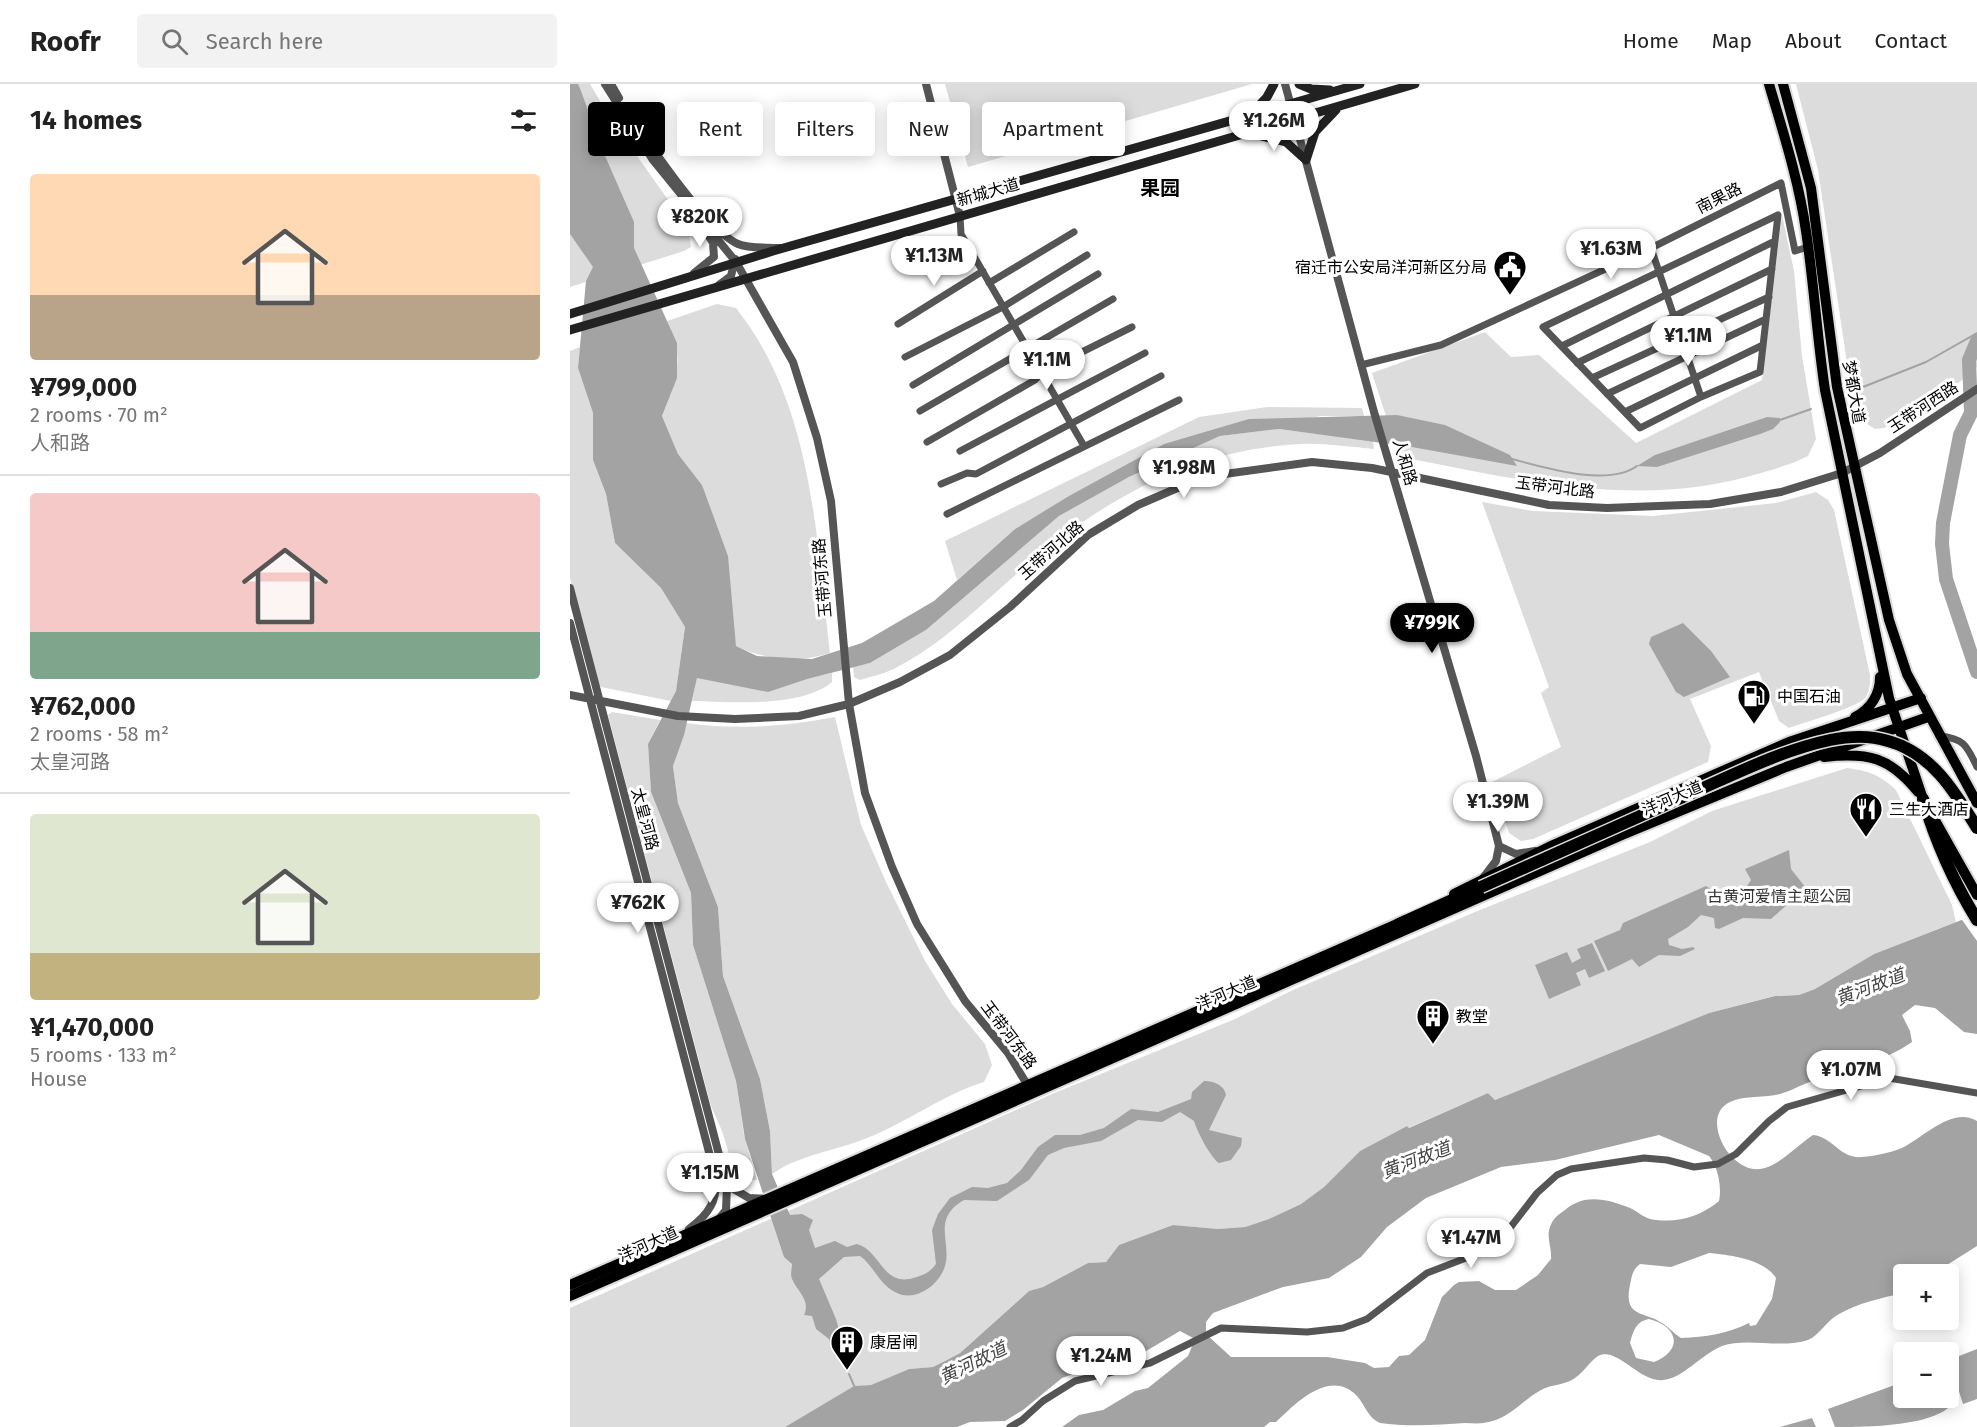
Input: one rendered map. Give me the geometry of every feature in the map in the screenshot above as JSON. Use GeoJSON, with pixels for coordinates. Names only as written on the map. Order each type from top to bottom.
{"type":"FeatureCollection","features":[{"type":"Feature","properties":{"kind":"highway"},"geometry":{"type":"LineString","coordinates":[[1399,924],[1482,883],[1722,780],[1807,746],[1843,737],[1876,737],[1915,754],[1948,782],[1977,828]]}},
{"type":"Feature","properties":{"kind":"highway"},"geometry":{"type":"LineString","coordinates":[[1923,799],[1935,841],[1952,879],[1977,920]]}},
{"type":"Feature","properties":{"kind":"main road"},"geometry":{"type":"LineString","coordinates":[[1248,116],[1267,97],[1274,84]]}},
{"type":"Feature","properties":{"kind":"main road"},"geometry":{"type":"LineString","coordinates":[[1299,84],[1322,91],[1341,90]]}},
{"type":"Feature","properties":{"kind":"main road","name":"新城大道"},"geometry":{"type":"LineString","coordinates":[[570,330],[745,277],[1416,84]]}},
{"type":"Feature","properties":{"kind":"main road","name":"梦都大道"},"geometry":{"type":"LineString","coordinates":[[1769,84],[1789,152],[1808,248],[1817,340],[1842,473],[1893,710]]}},
{"type":"Feature","properties":{"kind":"main road","name":"梦都大道"},"geometry":{"type":"LineString","coordinates":[[1783,84],[1811,188],[1831,348],[1854,467],[1889,620],[1907,674],[1921,699]]}},
{"type":"Feature","properties":{"kind":"main road","name":"新城大道"},"geometry":{"type":"LineString","coordinates":[[570,314],[736,262],[1357,85]]}},
{"type":"Feature","properties":{"kind":"main road"},"geometry":{"type":"LineString","coordinates":[[1357,85],[1358,101]]}},
{"type":"Feature","properties":{"kind":"main road"},"geometry":{"type":"LineString","coordinates":[[1236,120],[1244,134],[1286,142],[1306,160],[1315,132],[1341,106]]}},
{"type":"Feature","properties":{"kind":"main road"},"geometry":{"type":"LineString","coordinates":[[1847,722],[1862,714],[1878,693],[1880,685],[1879,652]]}},
{"type":"Feature","properties":{"kind":"main road"},"geometry":{"type":"LineString","coordinates":[[1921,699],[1928,717],[1977,803]]}},
{"type":"Feature","properties":{"kind":"main road","name":"洋河大道"},"geometry":{"type":"LineString","coordinates":[[1482,883],[1547,848],[1789,742],[1921,699]]}},
{"type":"Feature","properties":{"kind":"main road"},"geometry":{"type":"LineString","coordinates":[[1893,710],[1923,799],[1977,895]]}},
{"type":"Feature","properties":{"kind":"main road","name":"洋河大道"},"geometry":{"type":"LineString","coordinates":[[570,1285],[1806,759],[1928,717]]}},
{"type":"Feature","properties":{"kind":"main road"},"geometry":{"type":"LineString","coordinates":[[1806,759],[1847,754],[1867,755],[1882,759],[1899,771],[1923,799]]}},
{"type":"Feature","properties":{"kind":"main road","name":"洋河大道"},"geometry":{"type":"LineString","coordinates":[[570,1296],[708,1234],[726,1218],[1399,924]]}},
{"type":"Feature","properties":{"kind":"street","name":"玉带河东路"},"geometry":{"type":"LineString","coordinates":[[604,84],[653,160],[736,262],[793,362],[817,438],[831,501],[849,704],[865,793],[892,867],[917,924],[965,1001],[1008,1053],[1028,1086]]}},
{"type":"Feature","properties":{"kind":"street"},"geometry":{"type":"LineString","coordinates":[[611,84],[647,141],[728,239],[740,245],[786,248]]}},
{"type":"Feature","properties":{"kind":"street"},"geometry":{"type":"LineString","coordinates":[[926,84],[960,216],[961,234],[1084,446]]}},
{"type":"Feature","properties":{"kind":"street","name":"人和路"},"geometry":{"type":"LineString","coordinates":[[1285,84],[1374,412],[1476,756],[1499,846]]}},
{"type":"Feature","properties":{"kind":"street","name":"南果路"},"geometry":{"type":"LineString","coordinates":[[1361,365],[1441,345],[1651,248],[1781,183],[1795,251],[1808,248]]}},
{"type":"Feature","properties":{"kind":"street"},"geometry":{"type":"LineString","coordinates":[[1778,215],[1775,241],[1760,372],[1701,397],[1640,428],[1543,327],[1778,215]]}},
{"type":"Feature","properties":{"kind":"street"},"geometry":{"type":"LineString","coordinates":[[688,277],[710,262],[715,251],[697,216]]}},
{"type":"Feature","properties":{"kind":"street"},"geometry":{"type":"LineString","coordinates":[[709,218],[732,251],[736,262],[731,276],[719,285]]}},
{"type":"Feature","properties":{"kind":"street"},"geometry":{"type":"LineString","coordinates":[[989,282],[1074,232]]}},
{"type":"Feature","properties":{"kind":"street"},"geometry":{"type":"LineString","coordinates":[[1562,346],[1775,241]]}},
{"type":"Feature","properties":{"kind":"street"},"geometry":{"type":"LineString","coordinates":[[1651,248],[1701,397]]}},
{"type":"Feature","properties":{"kind":"street"},"geometry":{"type":"LineString","coordinates":[[905,357],[1003,307],[1087,255]]}},
{"type":"Feature","properties":{"kind":"street"},"geometry":{"type":"LineString","coordinates":[[1577,363],[1772,269]]}},
{"type":"Feature","properties":{"kind":"street"},"geometry":{"type":"LineString","coordinates":[[898,324],[983,271]]}},
{"type":"Feature","properties":{"kind":"street"},"geometry":{"type":"LineString","coordinates":[[913,385],[1098,274]]}},
{"type":"Feature","properties":{"kind":"street"},"geometry":{"type":"LineString","coordinates":[[1592,378],[1769,297]]}},
{"type":"Feature","properties":{"kind":"street"},"geometry":{"type":"LineString","coordinates":[[920,411],[1029,350],[1113,299]]}},
{"type":"Feature","properties":{"kind":"street"},"geometry":{"type":"LineString","coordinates":[[1607,394],[1766,319]]}},
{"type":"Feature","properties":{"kind":"street"},"geometry":{"type":"LineString","coordinates":[[927,442],[1035,380],[1041,372],[1132,327]]}},
{"type":"Feature","properties":{"kind":"street"},"geometry":{"type":"LineString","coordinates":[[1624,412],[1763,345]]}},
{"type":"Feature","properties":{"kind":"street"},"geometry":{"type":"LineString","coordinates":[[960,451],[1145,353]]}},
{"type":"Feature","properties":{"kind":"street"},"geometry":{"type":"LineString","coordinates":[[941,484],[967,473],[976,474],[1161,376]]}},
{"type":"Feature","properties":{"kind":"street","name":"玉带河西路"},"geometry":{"type":"LineString","coordinates":[[1854,467],[1950,409],[1977,389]]}},
{"type":"Feature","properties":{"kind":"street"},"geometry":{"type":"LineString","coordinates":[[948,514],[1179,400]]}},
{"type":"Feature","properties":{"kind":"street","name":"玉带河北路"},"geometry":{"type":"LineString","coordinates":[[570,695],[678,716],[735,719],[799,716],[849,704],[900,682],[950,655],[1010,607],[1088,535],[1138,505],[1203,477],[1312,462],[1392,473],[1549,505],[1607,508],[1710,504],[1781,492],[1854,467]]}},
{"type":"Feature","properties":{"kind":"street","name":"太皇河路"},"geometry":{"type":"LineString","coordinates":[[570,588],[593,699],[715,1175],[716,1192],[711,1207],[699,1222],[676,1239]]}},
{"type":"Feature","properties":{"kind":"street","name":"太皇河路"},"geometry":{"type":"LineString","coordinates":[[570,623],[727,1185],[726,1218]]}},
{"type":"Feature","properties":{"kind":"street"},"geometry":{"type":"LineString","coordinates":[[1939,736],[1955,737],[1960,741],[1977,767]]}},
{"type":"Feature","properties":{"kind":"street"},"geometry":{"type":"LineString","coordinates":[[1482,883],[1496,861],[1499,846],[1520,854],[1547,848]]}},
{"type":"Feature","properties":{"kind":"street"},"geometry":{"type":"LineString","coordinates":[[1010,1427],[1022,1420],[1043,1401],[1075,1381],[1150,1363],[1210,1332],[1227,1327],[1307,1332],[1343,1328],[1367,1319],[1427,1273],[1479,1253],[1499,1242],[1538,1193],[1557,1175],[1571,1169],[1644,1158],[1667,1160],[1694,1167],[1709,1166],[1725,1161],[1736,1154],[1780,1111],[1876,1081],[1895,1078],[1977,1094]]}},
{"type":"Feature","properties":{"kind":"street"},"geometry":{"type":"LineString","coordinates":[[715,1175],[726,1218]]}},
{"type":"Feature","properties":{"kind":"street"},"geometry":{"type":"LineString","coordinates":[[727,1185],[749,1198],[770,1199]]}},
{"type":"Feature","properties":{"kind":"green space"},"geometry":{"type":"Polygon","coordinates":[[[570,84],[590,84],[600,102],[588,102],[588,156],[637,156],[688,228],[691,247],[570,287],[570,84]]]}},
{"type":"Feature","properties":{"kind":"green space"},"geometry":{"type":"Polygon","coordinates":[[[945,84],[1252,84],[1125,121],[1125,102],[982,102],[982,156],[1006,156],[968,167],[965,156],[970,156],[970,102],[950,102],[945,84]]]}},
{"type":"Feature","properties":{"kind":"green space"},"geometry":{"type":"Polygon","coordinates":[[[1796,84],[1977,84],[1977,367],[1955,386],[1884,428],[1875,429],[1859,419],[1847,363],[1818,170],[1796,84]]]}},
{"type":"Feature","properties":{"kind":"green space"},"geometry":{"type":"Polygon","coordinates":[[[1782,215],[1794,271],[1802,356],[1816,439],[1808,456],[1791,464],[1716,484],[1671,489],[1626,490],[1581,488],[1536,482],[1401,457],[1398,453],[1372,373],[1485,332],[1511,357],[1539,355],[1636,443],[1762,380],[1782,215]]]}},
{"type":"Feature","properties":{"kind":"green space"},"geometry":{"type":"Polygon","coordinates":[[[717,304],[736,308],[762,346],[781,386],[796,429],[807,473],[814,518],[830,653],[795,659],[771,657],[736,646],[730,604],[702,485],[678,454],[662,416],[672,391],[677,369],[676,347],[667,321],[717,304]]]}},
{"type":"Feature","properties":{"kind":"green space"},"geometry":{"type":"Polygon","coordinates":[[[580,347],[578,368],[593,413],[593,460],[606,494],[615,543],[661,588],[685,627],[676,691],[671,701],[601,687],[596,682],[570,578],[570,351],[580,347]]]}},
{"type":"Feature","properties":{"kind":"green space"},"geometry":{"type":"Polygon","coordinates":[[[1267,407],[1362,408],[1364,416],[1321,416],[1164,444],[1015,529],[957,580],[945,541],[1199,417],[1267,407]]]}},
{"type":"Feature","properties":{"kind":"green space"},"geometry":{"type":"Polygon","coordinates":[[[1278,429],[1373,441],[1374,449],[1310,444],[1262,448],[1224,455],[1154,481],[1121,498],[1057,540],[966,619],[917,656],[885,672],[860,680],[854,677],[853,667],[870,663],[926,630],[1059,516],[1129,477],[1220,436],[1278,429]]]}},
{"type":"Feature","properties":{"kind":"green space"},"geometry":{"type":"Polygon","coordinates":[[[1816,492],[1828,500],[1834,510],[1870,675],[1867,696],[1860,702],[1841,710],[1789,728],[1779,721],[1759,672],[1690,699],[1711,746],[1708,762],[1533,839],[1521,841],[1509,833],[1492,782],[1561,747],[1541,693],[1549,687],[1482,502],[1533,511],[1653,516],[1776,503],[1816,492]]]}},
{"type":"Feature","properties":{"kind":"green space"},"geometry":{"type":"Polygon","coordinates":[[[832,673],[832,682],[819,690],[784,700],[692,701],[697,677],[746,683],[800,679],[832,673]]]}},
{"type":"Feature","properties":{"kind":"green space"},"geometry":{"type":"Polygon","coordinates":[[[612,712],[660,720],[648,744],[651,792],[691,893],[693,945],[736,1081],[744,1135],[757,1180],[741,1180],[736,1177],[722,1131],[711,1106],[608,715],[612,712]]]}},
{"type":"Feature","properties":{"kind":"green space"},"geometry":{"type":"Polygon","coordinates":[[[835,717],[861,825],[886,882],[925,961],[952,1004],[985,1044],[992,1065],[984,1082],[954,1094],[882,1132],[795,1162],[772,1174],[770,1131],[760,1079],[723,976],[718,907],[678,803],[673,766],[686,723],[761,726],[835,717]]]}},
{"type":"Feature","properties":{"kind":"green space","name":"古黄河爱情主题公园"},"geometry":{"type":"Polygon","coordinates":[[[1847,768],[1874,774],[1896,790],[1952,905],[1956,922],[1874,954],[1815,989],[1799,995],[1774,996],[1709,1013],[1495,1100],[1488,1093],[1408,1128],[1407,1126],[1360,1151],[1324,1187],[1301,1204],[1269,1219],[1245,1227],[1218,1229],[1173,1225],[1119,1245],[1106,1262],[1088,1263],[1043,1287],[1029,1291],[960,1353],[933,1367],[909,1369],[871,1385],[854,1386],[785,1427],[570,1427],[570,1308],[1052,1094],[1235,1019],[1291,991],[1475,912],[1650,842],[1712,811],[1847,768]]]}},
{"type":"Feature","properties":{"kind":"water"},"geometry":{"type":"Polygon","coordinates":[[[570,84],[578,84],[588,110],[588,156],[605,156],[634,222],[634,248],[677,343],[677,378],[662,416],[678,454],[702,485],[728,556],[736,646],[757,656],[812,659],[862,643],[934,601],[1015,529],[1069,496],[1164,444],[1249,419],[1397,415],[1445,425],[1510,455],[1517,466],[1412,447],[1279,429],[1220,436],[1129,477],[1059,516],[926,630],[870,663],[807,679],[768,692],[697,678],[684,735],[673,766],[678,803],[718,907],[723,976],[760,1079],[770,1131],[772,1174],[790,1215],[802,1214],[813,1220],[809,1230],[815,1248],[835,1241],[847,1247],[857,1244],[872,1254],[888,1273],[895,1277],[903,1279],[923,1275],[936,1264],[932,1230],[938,1214],[950,1198],[972,1187],[988,1188],[1007,1183],[1021,1170],[1038,1147],[1055,1135],[1080,1135],[1104,1128],[1131,1109],[1158,1112],[1191,1099],[1192,1092],[1204,1081],[1218,1084],[1226,1095],[1209,1130],[1242,1138],[1241,1146],[1231,1160],[1219,1163],[1208,1150],[1194,1121],[1180,1112],[1162,1122],[1138,1120],[1101,1141],[1064,1148],[1048,1155],[1029,1180],[997,1201],[964,1200],[954,1207],[945,1223],[945,1266],[932,1286],[918,1294],[902,1295],[889,1289],[860,1256],[844,1257],[819,1279],[836,1319],[845,1352],[842,1353],[841,1359],[839,1354],[835,1356],[829,1339],[816,1329],[812,1316],[804,1315],[805,1300],[792,1279],[792,1264],[784,1257],[745,1139],[736,1081],[693,945],[691,893],[651,792],[648,744],[676,691],[685,627],[661,588],[615,543],[606,494],[593,460],[593,413],[578,368],[586,281],[593,267],[570,234],[570,84]]]}},
{"type":"Feature","properties":{"kind":"water"},"geometry":{"type":"Polygon","coordinates":[[[1767,417],[1780,418],[1780,422],[1773,429],[1760,434],[1657,467],[1637,466],[1655,455],[1767,417]]]}},
{"type":"Feature","properties":{"kind":"water"},"geometry":{"type":"Polygon","coordinates":[[[1683,623],[1711,651],[1730,677],[1684,697],[1676,692],[1649,644],[1651,637],[1683,623]]]}},
{"type":"Feature","properties":{"kind":"water"},"geometry":{"type":"Polygon","coordinates":[[[1789,850],[1791,869],[1806,888],[1771,919],[1743,918],[1719,929],[1715,928],[1714,918],[1701,915],[1688,927],[1668,939],[1669,945],[1682,949],[1693,947],[1695,949],[1680,956],[1659,955],[1639,967],[1632,959],[1608,971],[1594,941],[1620,930],[1623,923],[1706,886],[1719,894],[1747,886],[1751,880],[1745,869],[1789,850]]]}},
{"type":"Feature","properties":{"kind":"water","name":"黄河故道"},"geometry":{"type":"Polygon","coordinates":[[[1977,914],[1977,1034],[1964,1032],[1935,1008],[1915,1005],[1902,1015],[1910,1031],[1912,1042],[1901,1049],[1780,1094],[1742,1098],[1730,1102],[1719,1113],[1718,1129],[1727,1151],[1743,1166],[1754,1169],[1774,1164],[1813,1135],[1826,1140],[1848,1155],[1862,1157],[1902,1148],[1948,1120],[1967,1117],[1977,1121],[1977,1246],[1948,1264],[1893,1264],[1893,1295],[1846,1310],[1808,1340],[1722,1346],[1685,1371],[1663,1380],[1646,1376],[1621,1360],[1605,1354],[1598,1356],[1571,1380],[1541,1390],[1508,1414],[1481,1423],[1411,1425],[1380,1423],[1370,1415],[1357,1396],[1347,1388],[1336,1386],[1314,1391],[1276,1422],[1270,1422],[1264,1427],[1062,1427],[1079,1415],[1103,1410],[1135,1391],[1148,1388],[1188,1356],[1195,1339],[1180,1331],[1136,1357],[1111,1360],[1062,1378],[1023,1410],[1005,1421],[970,1422],[957,1427],[785,1427],[854,1386],[871,1385],[909,1369],[933,1367],[960,1353],[1029,1291],[1043,1287],[1088,1263],[1106,1262],[1119,1245],[1173,1225],[1218,1229],[1245,1227],[1269,1219],[1301,1204],[1324,1187],[1360,1151],[1407,1126],[1409,1128],[1488,1093],[1495,1100],[1709,1013],[1775,996],[1799,995],[1815,989],[1874,954],[1977,914]],[[1659,1135],[1555,1160],[1501,1167],[1426,1198],[1387,1227],[1361,1257],[1329,1278],[1283,1287],[1213,1313],[1206,1322],[1206,1334],[1231,1357],[1327,1357],[1365,1363],[1374,1368],[1389,1367],[1399,1356],[1409,1355],[1425,1340],[1442,1297],[1454,1285],[1459,1282],[1479,1281],[1495,1290],[1516,1290],[1538,1275],[1551,1259],[1549,1231],[1551,1224],[1558,1215],[1580,1201],[1605,1200],[1630,1208],[1650,1219],[1669,1221],[1687,1218],[1712,1207],[1719,1201],[1720,1190],[1715,1166],[1709,1156],[1659,1135]],[[1709,1253],[1671,1267],[1640,1264],[1637,1266],[1631,1279],[1629,1296],[1632,1308],[1662,1323],[1681,1338],[1716,1334],[1749,1323],[1750,1326],[1756,1325],[1772,1299],[1776,1278],[1755,1262],[1709,1253]],[[1649,1319],[1641,1322],[1636,1328],[1630,1343],[1636,1358],[1654,1362],[1670,1351],[1674,1339],[1666,1327],[1649,1319]]]}},
{"type":"Feature","properties":{"kind":"water"},"geometry":{"type":"Polygon","coordinates":[[[1592,943],[1605,971],[1589,978],[1585,969],[1576,973],[1581,985],[1549,999],[1535,965],[1567,952],[1572,963],[1581,958],[1577,949],[1592,943]]]}},
{"type":"Feature","properties":{"kind":"water"},"geometry":{"type":"Polygon","coordinates":[[[1977,1349],[1977,1399],[1963,1404],[1959,1391],[1959,1356],[1977,1349]]]}},
{"type":"Feature","properties":{"kind":"water"},"geometry":{"type":"Polygon","coordinates":[[[1893,1386],[1893,1408],[1948,1408],[1934,1416],[1918,1421],[1882,1426],[1835,1427],[1828,1409],[1893,1386]]]}},
{"type":"Feature","properties":{"kind":"water"},"geometry":{"type":"Polygon","coordinates":[[[1812,1418],[1816,1427],[1780,1427],[1812,1418]]]}},
{"type":"Feature","properties":{"kind":"pier"},"geometry":{"type":"Polygon","coordinates":[[[1977,911],[1977,941],[1960,917],[1977,911]]]}},
{"type":"Feature","properties":{"kind":"waterway"},"geometry":{"type":"LineString","coordinates":[[1853,391],[1926,362],[1977,333]]}},
{"type":"Feature","properties":{"kind":"waterway"},"geometry":{"type":"LineString","coordinates":[[1977,341],[1969,360],[1971,413],[1960,435],[1943,523],[1942,544],[1946,579],[1977,672]]}},
{"type":"Feature","properties":{"kind":"waterway"},"geometry":{"type":"LineString","coordinates":[[1780,420],[1811,409]]}},
{"type":"Feature","properties":{"kind":"waterway"},"geometry":{"type":"LineString","coordinates":[[1512,459],[1576,474],[1610,475],[1625,472],[1637,466]]}},
{"type":"Feature","properties":{"kind":"waterway"},"geometry":{"type":"LineString","coordinates":[[849,1374],[855,1388]]}},
{"type":"Feature","properties":{"kind":"place","name":"宿迁市公安局洋河新区分局"},"geometry":{"type":"Point","coordinates":[1510,296]}},
{"type":"Feature","properties":{"kind":"place","name":"中国石油"},"geometry":{"type":"Point","coordinates":[1754,725]}},
{"type":"Feature","properties":{"kind":"place","name":"三生大酒店"},"geometry":{"type":"Point","coordinates":[1866,838]}},
{"type":"Feature","properties":{"kind":"place","name":"教堂"},"geometry":{"type":"Point","coordinates":[1433,1045]}},
{"type":"Feature","properties":{"kind":"place","name":"康居闸"},"geometry":{"type":"Point","coordinates":[847,1371]}},
{"type":"Feature","properties":{"kind":"district","name":"果园"},"geometry":{"type":"Point","coordinates":[1160,188]}}]}
